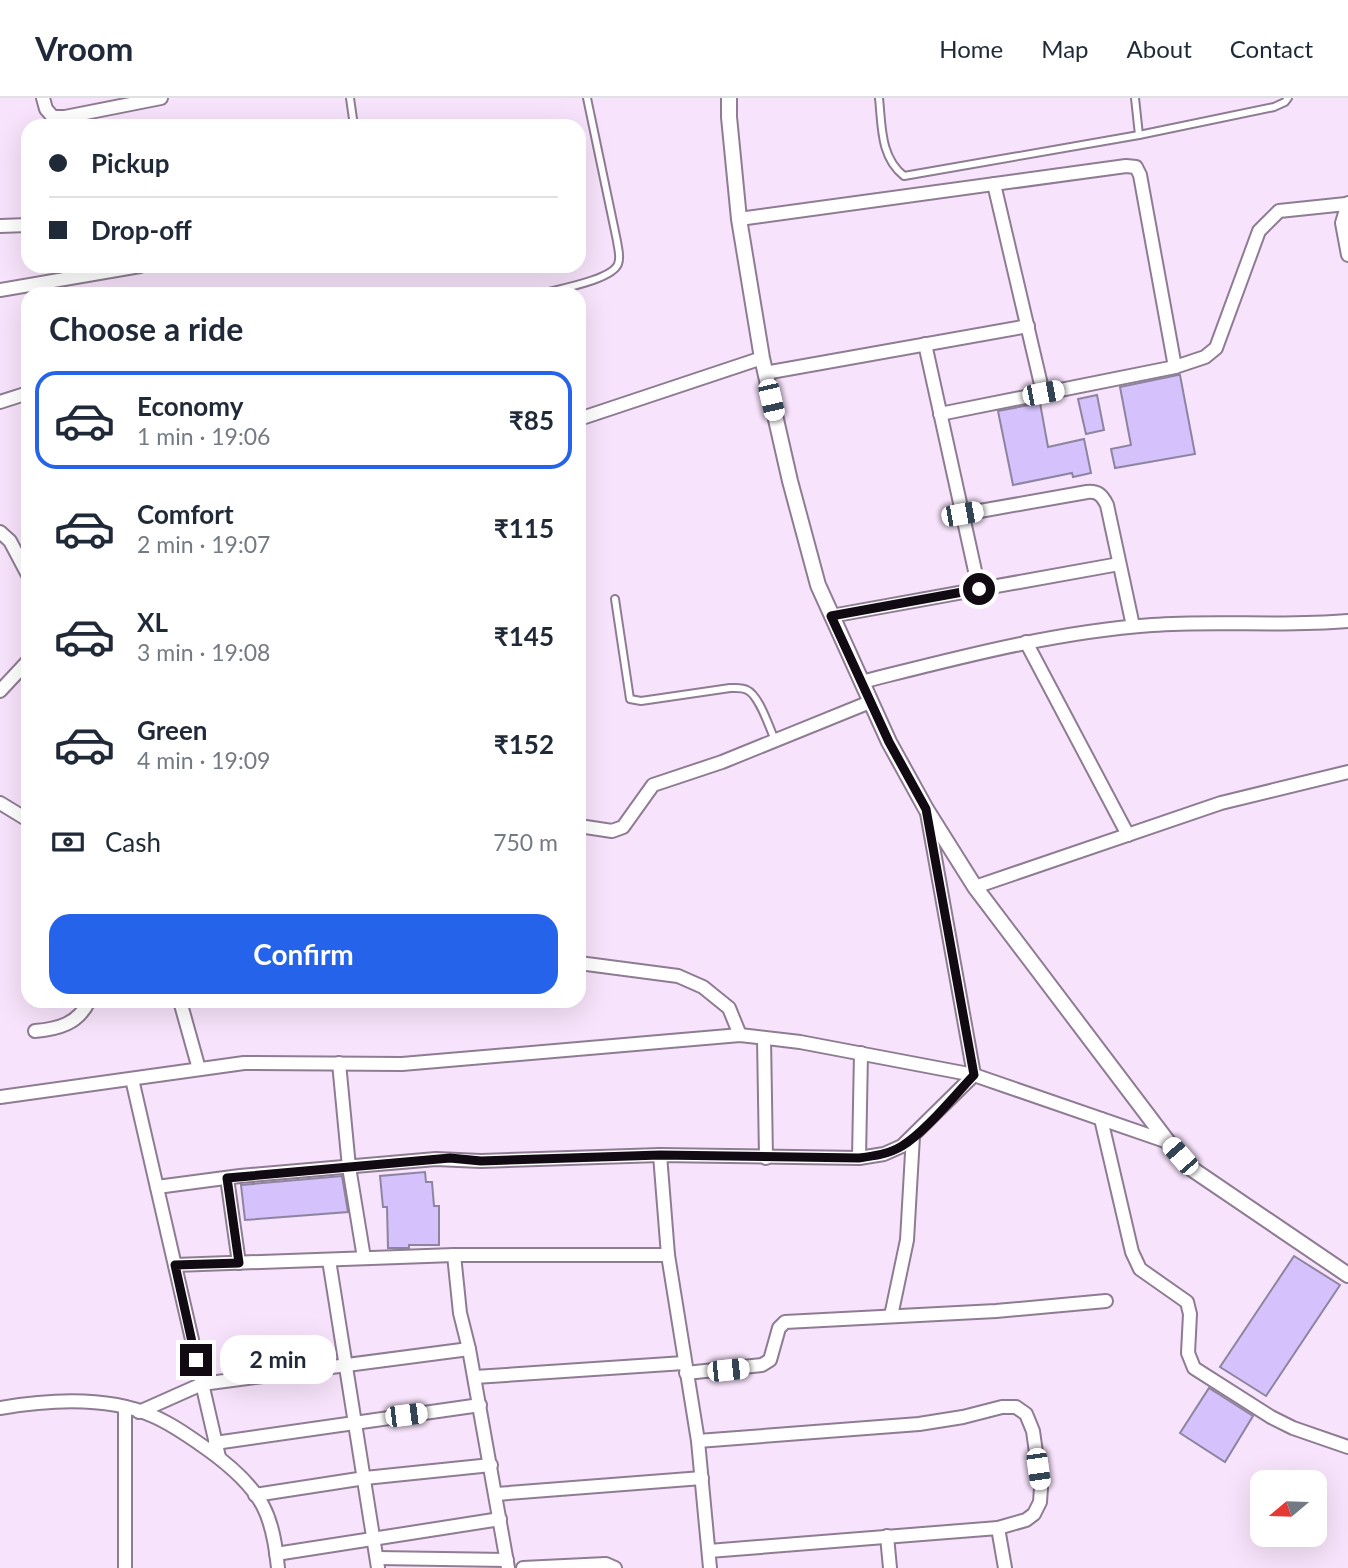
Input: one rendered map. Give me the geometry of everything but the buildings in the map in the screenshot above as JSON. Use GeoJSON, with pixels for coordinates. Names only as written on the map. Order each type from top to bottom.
{"type":"FeatureCollection","features":[{"type":"Feature","properties":{"kind":"street"},"geometry":{"type":"LineString","coordinates":[[43,98],[46,109],[53,117],[161,98]]}},
{"type":"Feature","properties":{"kind":"street"},"geometry":{"type":"LineString","coordinates":[[729,98],[739,219],[762,358],[818,585],[870,702],[926,809],[975,887],[1168,1142],[1192,1169],[1348,1275]]}},
{"type":"Feature","properties":{"kind":"street"},"geometry":{"type":"LineString","coordinates":[[739,219],[1126,166],[1136,167],[1140,175],[1175,368]]}},
{"type":"Feature","properties":{"kind":"street"},"geometry":{"type":"LineString","coordinates":[[994,184],[1043,393]]}},
{"type":"Feature","properties":{"kind":"street"},"geometry":{"type":"LineString","coordinates":[[940,414],[1175,368],[1205,357],[1216,348],[1259,231],[1279,211],[1347,204],[1342,223],[1348,255]]}},
{"type":"Feature","properties":{"kind":"street"},"geometry":{"type":"LineString","coordinates":[[0,226],[21,225]]}},
{"type":"Feature","properties":{"kind":"street"},"geometry":{"type":"LineString","coordinates":[[0,290],[99,273]]}},
{"type":"Feature","properties":{"kind":"street"},"geometry":{"type":"LineString","coordinates":[[765,373],[1028,326]]}},
{"type":"Feature","properties":{"kind":"street"},"geometry":{"type":"LineString","coordinates":[[925,344],[979,589]]}},
{"type":"Feature","properties":{"kind":"street"},"geometry":{"type":"LineString","coordinates":[[586,417],[762,358]]}},
{"type":"Feature","properties":{"kind":"street"},"geometry":{"type":"LineString","coordinates":[[0,402],[21,395]]}},
{"type":"Feature","properties":{"kind":"street"},"geometry":{"type":"LineString","coordinates":[[962,514],[1096,491],[1107,505],[1133,626]]}},
{"type":"Feature","properties":{"kind":"street"},"geometry":{"type":"LineString","coordinates":[[0,531],[10,541],[21,562]]}},
{"type":"Feature","properties":{"kind":"street"},"geometry":{"type":"LineString","coordinates":[[831,616],[1119,564]]}},
{"type":"Feature","properties":{"kind":"street"},"geometry":{"type":"LineString","coordinates":[[861,682],[1026,642],[1088,631],[1133,626],[1254,622],[1291,625],[1348,621]]}},
{"type":"Feature","properties":{"kind":"street"},"geometry":{"type":"LineString","coordinates":[[1026,642],[1128,835]]}},
{"type":"Feature","properties":{"kind":"street"},"geometry":{"type":"LineString","coordinates":[[0,691],[21,668]]}},
{"type":"Feature","properties":{"kind":"street"},"geometry":{"type":"LineString","coordinates":[[586,827],[612,831],[623,827],[653,785],[722,762],[870,702]]}},
{"type":"Feature","properties":{"kind":"street"},"geometry":{"type":"LineString","coordinates":[[975,887],[1221,803],[1348,772]]}},
{"type":"Feature","properties":{"kind":"street"},"geometry":{"type":"LineString","coordinates":[[0,803],[21,816]]}},
{"type":"Feature","properties":{"kind":"street"},"geometry":{"type":"LineString","coordinates":[[926,809],[974,1075]]}},
{"type":"Feature","properties":{"kind":"street"},"geometry":{"type":"LineString","coordinates":[[586,965],[678,976],[703,987],[729,1008],[740,1035]]}},
{"type":"Feature","properties":{"kind":"street"},"geometry":{"type":"LineString","coordinates":[[35,1031],[57,1029],[69,1024],[84,1008]]}},
{"type":"Feature","properties":{"kind":"street"},"geometry":{"type":"LineString","coordinates":[[182,1008],[199,1069]]}},
{"type":"Feature","properties":{"kind":"street"},"geometry":{"type":"LineString","coordinates":[[0,1097],[244,1063],[402,1063],[740,1035],[861,1053],[974,1075],[1168,1142]]}},
{"type":"Feature","properties":{"kind":"street"},"geometry":{"type":"LineString","coordinates":[[764,1038],[766,1158]]}},
{"type":"Feature","properties":{"kind":"street"},"geometry":{"type":"LineString","coordinates":[[859,1158],[861,1053]]}},
{"type":"Feature","properties":{"kind":"street"},"geometry":{"type":"LineString","coordinates":[[339,1063],[349,1167],[363,1258]]}},
{"type":"Feature","properties":{"kind":"street"},"geometry":{"type":"LineString","coordinates":[[157,1187],[436,1159],[481,1161],[660,1155],[859,1158],[884,1154],[902,1146],[974,1075]]}},
{"type":"Feature","properties":{"kind":"street"},"geometry":{"type":"LineString","coordinates":[[132,1079],[219,1457]]}},
{"type":"Feature","properties":{"kind":"street"},"geometry":{"type":"LineString","coordinates":[[1101,1119],[1132,1252],[1140,1269],[1187,1302],[1190,1314],[1188,1353],[1194,1368],[1270,1417],[1348,1447]]}},
{"type":"Feature","properties":{"kind":"street"},"geometry":{"type":"LineString","coordinates":[[891,1316],[908,1240],[913,1136]]}},
{"type":"Feature","properties":{"kind":"street"},"geometry":{"type":"LineString","coordinates":[[660,1155],[668,1255],[698,1441],[710,1568]]}},
{"type":"Feature","properties":{"kind":"street"},"geometry":{"type":"LineString","coordinates":[[227,1178],[239,1263]]}},
{"type":"Feature","properties":{"kind":"street"},"geometry":{"type":"LineString","coordinates":[[175,1265],[454,1255],[668,1255]]}},
{"type":"Feature","properties":{"kind":"street"},"geometry":{"type":"LineString","coordinates":[[329,1260],[377,1563],[508,1564],[475,1377],[458,1305],[454,1255]]}},
{"type":"Feature","properties":{"kind":"street"},"geometry":{"type":"LineString","coordinates":[[475,1377],[762,1365],[770,1360],[779,1328],[785,1322],[996,1311],[1106,1301]]}},
{"type":"Feature","properties":{"kind":"street"},"geometry":{"type":"LineString","coordinates":[[139,1412],[202,1384],[469,1349]]}},
{"type":"Feature","properties":{"kind":"street"},"geometry":{"type":"LineString","coordinates":[[0,1408],[65,1403],[125,1407],[152,1415],[219,1457],[248,1485],[264,1507],[273,1535],[278,1568]]}},
{"type":"Feature","properties":{"kind":"street"},"geometry":{"type":"LineString","coordinates":[[215,1443],[480,1405]]}},
{"type":"Feature","properties":{"kind":"street"},"geometry":{"type":"LineString","coordinates":[[125,1407],[125,1568]]}},
{"type":"Feature","properties":{"kind":"street"},"geometry":{"type":"LineString","coordinates":[[698,1441],[919,1424],[1002,1407],[1016,1408],[1026,1414],[1033,1431],[1041,1488],[1040,1502],[1034,1514],[1026,1520],[998,1528],[709,1550]]}},
{"type":"Feature","properties":{"kind":"street"},"geometry":{"type":"LineString","coordinates":[[255,1495],[365,1478],[491,1465]]}},
{"type":"Feature","properties":{"kind":"street"},"geometry":{"type":"LineString","coordinates":[[496,1494],[702,1478]]}},
{"type":"Feature","properties":{"kind":"street"},"geometry":{"type":"LineString","coordinates":[[276,1554],[500,1520]]}},
{"type":"Feature","properties":{"kind":"street"},"geometry":{"type":"LineString","coordinates":[[998,1528],[1005,1568]]}},
{"type":"Feature","properties":{"kind":"street"},"geometry":{"type":"LineString","coordinates":[[887,1536],[890,1568]]}},
{"type":"Feature","properties":{"kind":"street"},"geometry":{"type":"LineString","coordinates":[[523,1568],[606,1564],[615,1568]]}},
{"type":"Feature","properties":{"kind":"lane"},"geometry":{"type":"LineString","coordinates":[[350,98],[353,119]]}},
{"type":"Feature","properties":{"kind":"lane"},"geometry":{"type":"LineString","coordinates":[[567,287],[612,272],[618,266],[620,257],[587,98]]}},
{"type":"Feature","properties":{"kind":"lane"},"geometry":{"type":"LineString","coordinates":[[879,98],[886,154],[894,168],[904,176],[1139,135],[1274,107],[1288,98]]}},
{"type":"Feature","properties":{"kind":"lane"},"geometry":{"type":"LineString","coordinates":[[1135,98],[1139,135]]}},
{"type":"Feature","properties":{"kind":"lane"},"geometry":{"type":"LineString","coordinates":[[615,599],[630,699],[641,701],[742,688],[750,691],[756,698],[775,740]]}},
{"type":"Feature","properties":{"kind":"route"},"geometry":{"type":"LineString","coordinates":[[196,1360],[175,1265],[239,1263],[227,1178],[450,1158],[481,1161],[660,1155],[837,1160],[884,1154],[902,1146],[920,1130],[974,1075],[926,809],[889,742],[831,616],[979,589]]}}]}
